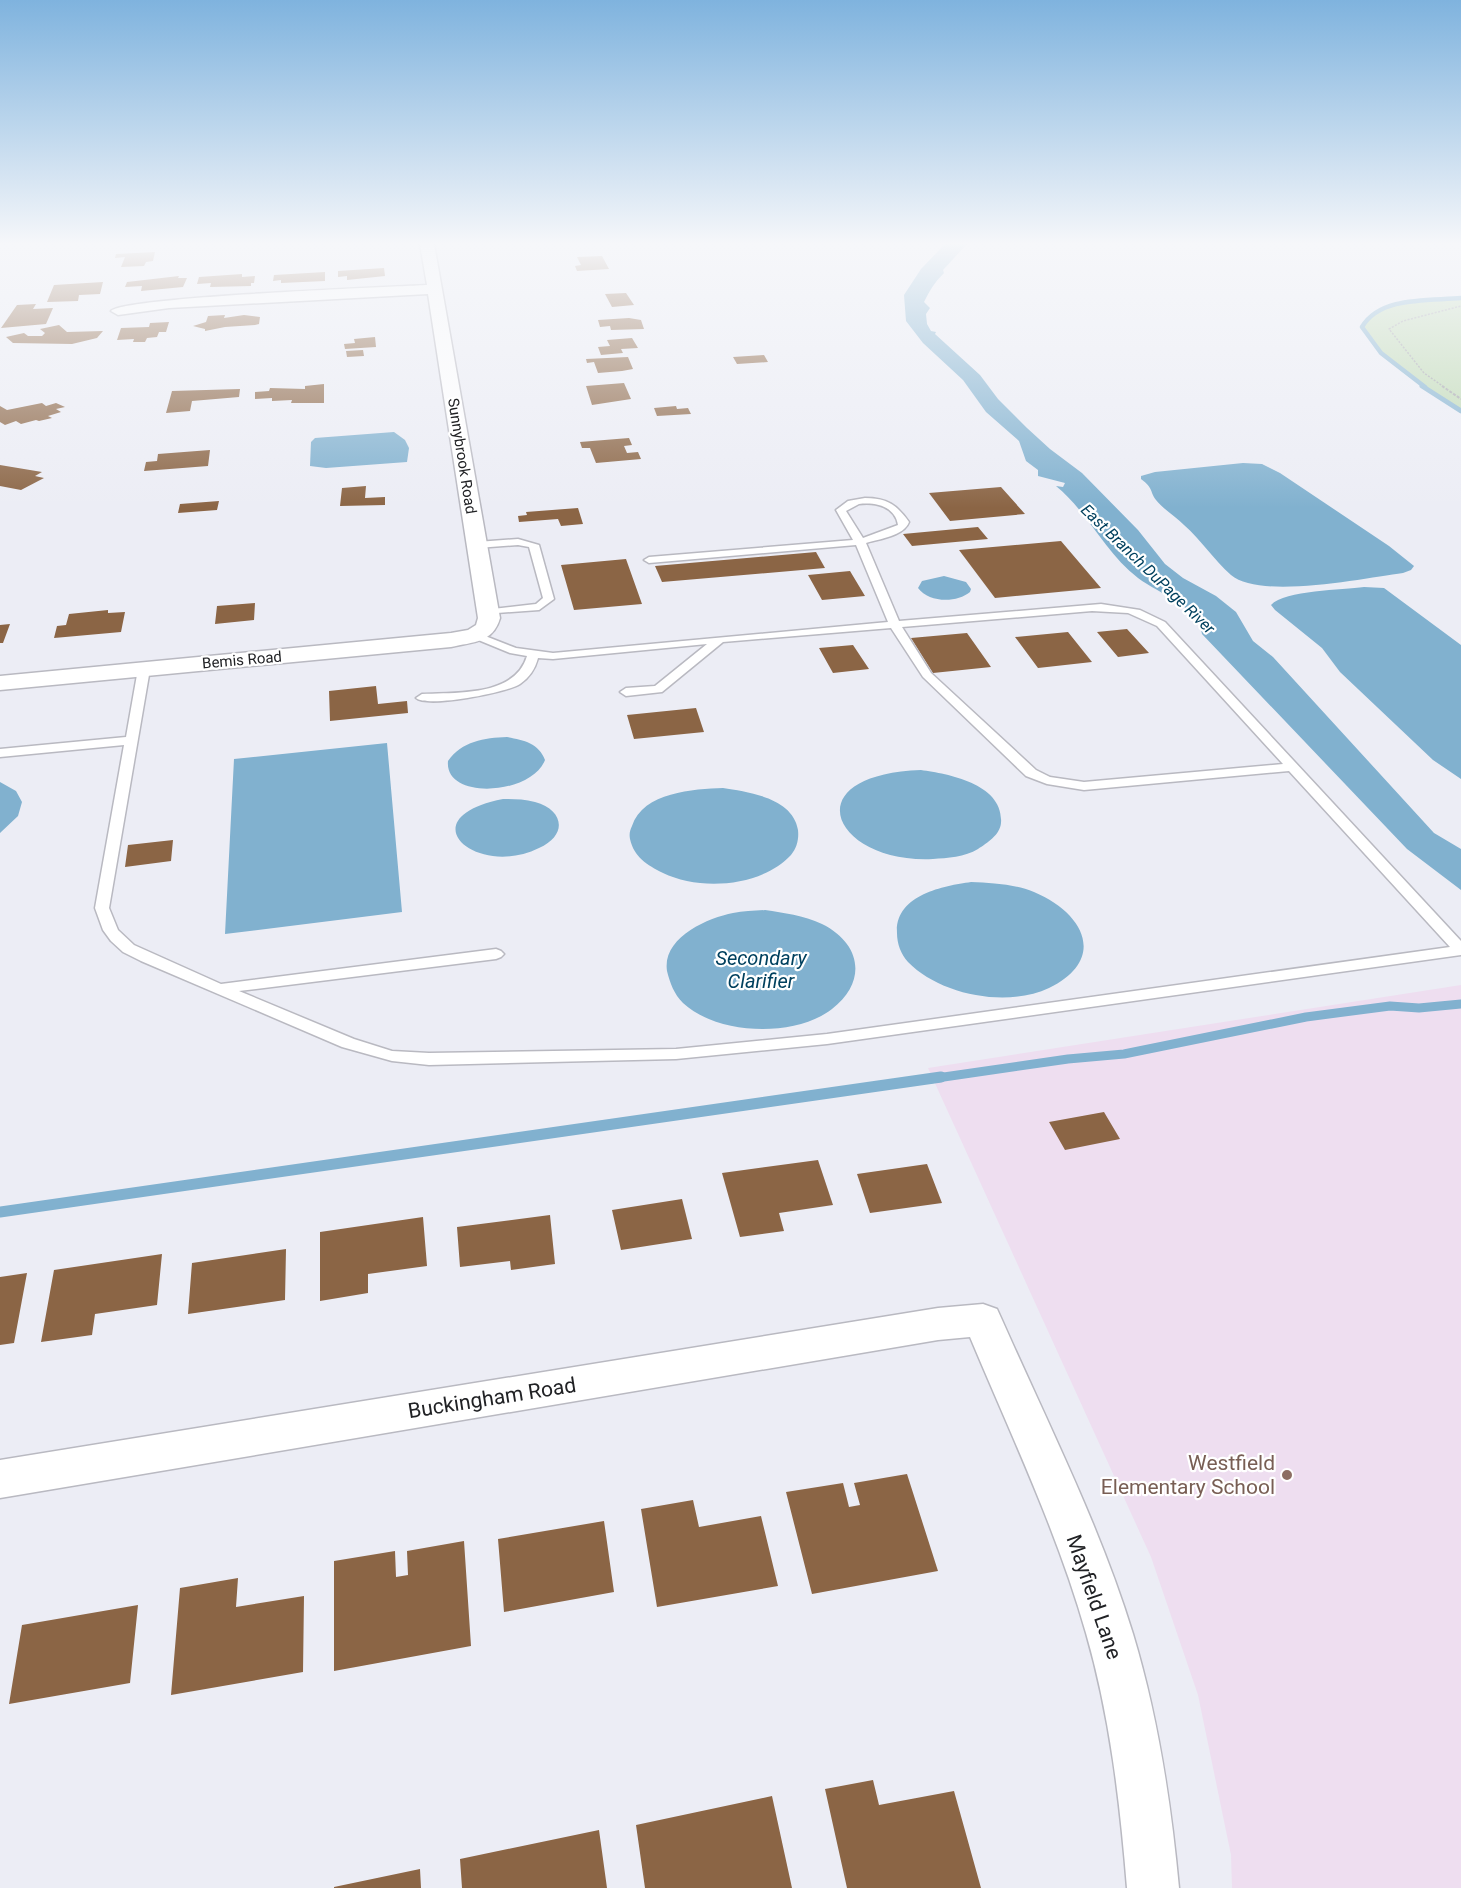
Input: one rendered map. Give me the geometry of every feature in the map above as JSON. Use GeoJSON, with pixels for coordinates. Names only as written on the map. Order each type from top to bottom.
{"type":"FeatureCollection","features":[{"type":"Feature","properties":{"kind":"street","name":"Sunnybrook Road"},"geometry":{"type":"LineString","coordinates":[[441,332],[477,545],[482,626]]}},
{"type":"Feature","properties":{"kind":"street","name":"Bemis Road"},"geometry":{"type":"LineString","coordinates":[[0,683],[452,640],[482,626]]}},
{"type":"Feature","properties":{"kind":"street","name":"Buckingham Road"},"geometry":{"type":"LineString","coordinates":[[0,1479],[938,1324],[983,1320]]}},
{"type":"Feature","properties":{"kind":"street","name":"Mayfield Lane"},"geometry":{"type":"LineString","coordinates":[[983,1320],[1098,1598],[1128,1701],[1146,1806],[1153,1888]]}},
{"type":"Feature","properties":{"kind":"lane"},"geometry":{"type":"LineString","coordinates":[[649,560],[860,542],[895,531],[903,526],[904,522],[894,509],[874,501],[856,502],[843,507],[842,514],[860,542],[895,625],[927,675],[1031,773],[1047,780],[1084,786],[1292,767]]}},
{"type":"Feature","properties":{"kind":"lane"},"geometry":{"type":"LineString","coordinates":[[477,545],[518,542],[534,545],[549,599],[539,607],[482,626]]}},
{"type":"Feature","properties":{"kind":"lane"},"geometry":{"type":"LineString","coordinates":[[144,669],[102,908],[109,931],[128,950],[348,1043],[392,1056],[429,1059],[676,1054],[827,1039],[1461,950],[1161,624],[1139,612],[1107,607],[720,639],[575,655],[533,655],[514,651],[482,626]]}},
{"type":"Feature","properties":{"kind":"lane"},"geometry":{"type":"LineString","coordinates":[[626,692],[658,688],[720,639]]}},
{"type":"Feature","properties":{"kind":"lane"},"geometry":{"type":"LineString","coordinates":[[422,698],[482,692],[512,684],[529,669],[533,655]]}},
{"type":"Feature","properties":{"kind":"lane"},"geometry":{"type":"LineString","coordinates":[[0,753],[132,740]]}},
{"type":"Feature","properties":{"kind":"lane"},"geometry":{"type":"LineString","coordinates":[[218,989],[496,954]]}},
{"type":"Feature","properties":{"kind":"path"},"geometry":{"type":"LineString","coordinates":[[1391,332],[1424,373],[1461,399]]}},
{"type":"Feature","properties":{"kind":"shaded area","name":"Westfield Elementary School"},"geometry":{"type":"Polygon","coordinates":[[[1461,985],[1461,1888],[1232,1888],[1231,1855],[1198,1695],[1151,1557],[928,1068],[1461,985]]]}},
{"type":"Feature","properties":{"kind":"green space"},"geometry":{"type":"Polygon","coordinates":[[[1365,332],[1461,332],[1461,411],[1406,375],[1371,341],[1365,332]]]}},
{"type":"Feature","properties":{"kind":"water","name":"East Branch DuPage River"},"geometry":{"type":"Polygon","coordinates":[[[915,332],[936,332],[935,334],[980,375],[998,399],[1027,428],[1082,473],[1138,530],[1165,564],[1183,578],[1216,596],[1236,612],[1253,641],[1273,657],[1434,833],[1461,849],[1461,890],[1407,849],[1202,634],[1199,624],[1186,608],[1126,568],[1078,508],[1056,486],[1063,487],[1065,483],[1038,476],[1038,470],[1026,461],[1019,441],[986,412],[963,380],[923,343],[915,332]]]}},
{"type":"Feature","properties":{"kind":"water"},"geometry":{"type":"Polygon","coordinates":[[[394,432],[405,440],[409,448],[407,462],[326,468],[310,466],[311,442],[315,438],[394,432]]]}},
{"type":"Feature","properties":{"kind":"water"},"geometry":{"type":"Polygon","coordinates":[[[1243,463],[1262,464],[1280,473],[1389,546],[1414,566],[1403,573],[1314,585],[1265,586],[1245,582],[1231,575],[1190,531],[1159,503],[1150,487],[1141,479],[1141,476],[1155,472],[1243,463]]]}},
{"type":"Feature","properties":{"kind":"water"},"geometry":{"type":"Polygon","coordinates":[[[944,576],[966,582],[971,589],[970,592],[958,598],[943,600],[929,596],[918,588],[922,581],[944,576]]]}},
{"type":"Feature","properties":{"kind":"water"},"geometry":{"type":"Polygon","coordinates":[[[1364,587],[1384,588],[1461,645],[1461,779],[1433,760],[1340,672],[1322,648],[1271,605],[1288,596],[1364,587]]]}},
{"type":"Feature","properties":{"kind":"water"},"geometry":{"type":"Polygon","coordinates":[[[507,737],[535,746],[545,760],[537,772],[524,781],[490,789],[460,783],[450,774],[448,761],[460,749],[474,742],[507,737]]]}},
{"type":"Feature","properties":{"kind":"water"},"geometry":{"type":"Polygon","coordinates":[[[387,743],[402,912],[225,934],[234,759],[387,743]]]}},
{"type":"Feature","properties":{"kind":"water"},"geometry":{"type":"Polygon","coordinates":[[[921,770],[959,778],[984,790],[994,799],[1000,810],[1001,823],[996,835],[973,852],[956,857],[933,859],[899,857],[871,848],[851,834],[841,818],[842,802],[854,787],[880,775],[921,770]]]}},
{"type":"Feature","properties":{"kind":"water"},"geometry":{"type":"Polygon","coordinates":[[[0,782],[16,791],[22,802],[18,816],[0,833],[0,782]]]}},
{"type":"Feature","properties":{"kind":"water"},"geometry":{"type":"Polygon","coordinates":[[[723,788],[768,798],[788,810],[798,830],[797,843],[791,855],[764,874],[747,880],[712,884],[678,879],[652,867],[638,856],[632,845],[630,832],[638,815],[647,806],[658,799],[684,791],[723,788]]]}},
{"type":"Feature","properties":{"kind":"water"},"geometry":{"type":"Polygon","coordinates":[[[503,799],[531,801],[545,806],[557,817],[559,823],[555,836],[539,848],[515,856],[493,856],[475,851],[461,842],[456,831],[459,819],[474,808],[503,799]]]}},
{"type":"Feature","properties":{"kind":"water"},"geometry":{"type":"Polygon","coordinates":[[[971,882],[1003,884],[1026,889],[1051,901],[1066,912],[1076,924],[1082,937],[1083,950],[1079,964],[1067,976],[1049,988],[1014,997],[975,995],[938,983],[922,973],[908,962],[901,952],[897,933],[898,920],[912,901],[923,895],[947,886],[971,882]]]}},
{"type":"Feature","properties":{"kind":"water","name":"Secondary Clarifier"},"geometry":{"type":"Polygon","coordinates":[[[765,910],[815,921],[835,932],[845,942],[852,953],[855,976],[843,998],[832,1009],[798,1025],[756,1029],[715,1022],[698,1014],[683,1003],[673,988],[667,971],[667,959],[679,939],[699,925],[722,916],[765,910]]]}},
{"type":"Feature","properties":{"kind":"building"},"geometry":{"type":"Polygon","coordinates":[[[102,332],[97,338],[72,344],[13,343],[6,337],[24,333],[28,336],[42,336],[45,333],[102,332]]]}},
{"type":"Feature","properties":{"kind":"building"},"geometry":{"type":"Polygon","coordinates":[[[120,332],[159,332],[157,337],[147,338],[145,342],[133,342],[134,339],[117,340],[120,332]]]}},
{"type":"Feature","properties":{"kind":"building"},"geometry":{"type":"Polygon","coordinates":[[[375,337],[376,347],[345,349],[344,344],[355,343],[354,339],[375,337]]]}},
{"type":"Feature","properties":{"kind":"building"},"geometry":{"type":"Polygon","coordinates":[[[632,338],[638,348],[621,349],[623,353],[601,355],[598,347],[610,346],[607,340],[632,338]]]}},
{"type":"Feature","properties":{"kind":"building"},"geometry":{"type":"Polygon","coordinates":[[[363,350],[364,356],[347,357],[346,351],[363,350]]]}},
{"type":"Feature","properties":{"kind":"building"},"geometry":{"type":"Polygon","coordinates":[[[764,355],[768,362],[737,364],[733,357],[764,355]]]}},
{"type":"Feature","properties":{"kind":"building"},"geometry":{"type":"Polygon","coordinates":[[[628,357],[633,369],[598,373],[594,362],[587,363],[586,359],[628,357]]]}},
{"type":"Feature","properties":{"kind":"building"},"geometry":{"type":"Polygon","coordinates":[[[624,383],[631,399],[592,405],[586,386],[624,383]]]}},
{"type":"Feature","properties":{"kind":"building"},"geometry":{"type":"Polygon","coordinates":[[[324,384],[324,403],[291,403],[292,400],[272,401],[272,398],[255,399],[255,392],[269,391],[270,388],[305,389],[305,386],[324,384]]]}},
{"type":"Feature","properties":{"kind":"building"},"geometry":{"type":"Polygon","coordinates":[[[240,389],[239,397],[192,401],[190,411],[166,413],[172,391],[240,389]]]}},
{"type":"Feature","properties":{"kind":"building"},"geometry":{"type":"Polygon","coordinates":[[[42,403],[46,406],[56,403],[65,407],[56,409],[61,412],[48,416],[52,418],[39,421],[21,424],[16,421],[5,425],[0,422],[0,406],[7,410],[42,403]]]}},
{"type":"Feature","properties":{"kind":"building"},"geometry":{"type":"Polygon","coordinates":[[[676,406],[677,409],[688,408],[691,414],[657,416],[654,408],[676,406]]]}},
{"type":"Feature","properties":{"kind":"building"},"geometry":{"type":"Polygon","coordinates":[[[629,438],[632,445],[624,446],[627,453],[638,452],[641,459],[596,463],[590,448],[582,448],[580,442],[629,438]]]}},
{"type":"Feature","properties":{"kind":"building"},"geometry":{"type":"Polygon","coordinates":[[[210,450],[208,466],[144,471],[146,462],[157,461],[158,454],[210,450]]]}},
{"type":"Feature","properties":{"kind":"building"},"geometry":{"type":"Polygon","coordinates":[[[0,465],[42,472],[35,476],[44,478],[21,490],[0,486],[0,465]]]}},
{"type":"Feature","properties":{"kind":"building"},"geometry":{"type":"Polygon","coordinates":[[[366,486],[365,498],[385,497],[385,505],[340,506],[342,488],[366,486]]]}},
{"type":"Feature","properties":{"kind":"building"},"geometry":{"type":"Polygon","coordinates":[[[1001,487],[1025,514],[950,521],[929,493],[1001,487]]]}},
{"type":"Feature","properties":{"kind":"building"},"geometry":{"type":"Polygon","coordinates":[[[219,501],[217,510],[178,513],[180,504],[219,501]]]}},
{"type":"Feature","properties":{"kind":"building"},"geometry":{"type":"Polygon","coordinates":[[[578,508],[583,524],[561,526],[558,519],[519,522],[518,516],[527,515],[526,512],[578,508]]]}},
{"type":"Feature","properties":{"kind":"building"},"geometry":{"type":"Polygon","coordinates":[[[978,527],[988,539],[912,546],[903,534],[978,527]]]}},
{"type":"Feature","properties":{"kind":"building"},"geometry":{"type":"Polygon","coordinates":[[[1061,541],[1101,588],[995,598],[959,550],[1061,541]]]}},
{"type":"Feature","properties":{"kind":"building"},"geometry":{"type":"Polygon","coordinates":[[[816,552],[825,568],[662,582],[655,566],[816,552]]]}},
{"type":"Feature","properties":{"kind":"building"},"geometry":{"type":"Polygon","coordinates":[[[626,559],[642,604],[574,610],[561,565],[626,559]]]}},
{"type":"Feature","properties":{"kind":"building"},"geometry":{"type":"Polygon","coordinates":[[[850,571],[865,596],[822,600],[808,575],[850,571]]]}},
{"type":"Feature","properties":{"kind":"building"},"geometry":{"type":"Polygon","coordinates":[[[255,603],[254,620],[215,624],[217,606],[255,603]]]}},
{"type":"Feature","properties":{"kind":"building"},"geometry":{"type":"Polygon","coordinates":[[[108,610],[108,613],[125,612],[121,632],[54,638],[57,626],[66,625],[69,614],[108,610]]]}},
{"type":"Feature","properties":{"kind":"building"},"geometry":{"type":"Polygon","coordinates":[[[10,624],[3,643],[0,643],[0,625],[10,624]]]}},
{"type":"Feature","properties":{"kind":"building"},"geometry":{"type":"Polygon","coordinates":[[[1127,629],[1149,653],[1118,657],[1097,632],[1127,629]]]}},
{"type":"Feature","properties":{"kind":"building"},"geometry":{"type":"Polygon","coordinates":[[[1068,632],[1092,662],[1038,668],[1015,637],[1068,632]]]}},
{"type":"Feature","properties":{"kind":"building"},"geometry":{"type":"Polygon","coordinates":[[[967,633],[991,667],[933,673],[911,638],[967,633]]]}},
{"type":"Feature","properties":{"kind":"building"},"geometry":{"type":"Polygon","coordinates":[[[853,645],[869,669],[833,673],[819,648],[853,645]]]}},
{"type":"Feature","properties":{"kind":"building"},"geometry":{"type":"Polygon","coordinates":[[[376,686],[378,704],[407,701],[408,713],[330,721],[329,691],[376,686]]]}},
{"type":"Feature","properties":{"kind":"building"},"geometry":{"type":"Polygon","coordinates":[[[696,708],[704,732],[634,739],[627,715],[696,708]]]}},
{"type":"Feature","properties":{"kind":"building"},"geometry":{"type":"Polygon","coordinates":[[[173,840],[171,861],[125,867],[128,845],[173,840]]]}},
{"type":"Feature","properties":{"kind":"building"},"geometry":{"type":"Polygon","coordinates":[[[1104,1112],[1120,1139],[1065,1150],[1049,1122],[1104,1112]]]}},
{"type":"Feature","properties":{"kind":"building"},"geometry":{"type":"Polygon","coordinates":[[[818,1160],[833,1205],[779,1213],[784,1231],[740,1237],[722,1173],[818,1160]]]}},
{"type":"Feature","properties":{"kind":"building"},"geometry":{"type":"Polygon","coordinates":[[[927,1164],[942,1203],[870,1213],[857,1174],[927,1164]]]}},
{"type":"Feature","properties":{"kind":"building"},"geometry":{"type":"Polygon","coordinates":[[[682,1199],[692,1239],[621,1250],[612,1210],[682,1199]]]}},
{"type":"Feature","properties":{"kind":"building"},"geometry":{"type":"Polygon","coordinates":[[[550,1215],[555,1264],[511,1270],[510,1261],[460,1267],[457,1227],[550,1215]]]}},
{"type":"Feature","properties":{"kind":"building"},"geometry":{"type":"Polygon","coordinates":[[[423,1217],[427,1266],[368,1274],[368,1293],[320,1301],[320,1232],[423,1217]]]}},
{"type":"Feature","properties":{"kind":"building"},"geometry":{"type":"Polygon","coordinates":[[[286,1249],[285,1300],[188,1314],[192,1263],[286,1249]]]}},
{"type":"Feature","properties":{"kind":"building"},"geometry":{"type":"Polygon","coordinates":[[[162,1254],[157,1305],[95,1314],[92,1335],[41,1342],[54,1270],[162,1254]]]}},
{"type":"Feature","properties":{"kind":"building"},"geometry":{"type":"Polygon","coordinates":[[[27,1273],[14,1343],[0,1345],[0,1277],[27,1273]]]}},
{"type":"Feature","properties":{"kind":"building"},"geometry":{"type":"Polygon","coordinates":[[[907,1474],[938,1571],[812,1594],[786,1492],[843,1483],[849,1507],[860,1505],[854,1483],[907,1474]]]}},
{"type":"Feature","properties":{"kind":"building"},"geometry":{"type":"Polygon","coordinates":[[[693,1500],[699,1527],[761,1516],[778,1586],[657,1607],[641,1509],[693,1500]]]}},
{"type":"Feature","properties":{"kind":"building"},"geometry":{"type":"Polygon","coordinates":[[[604,1521],[614,1592],[504,1612],[498,1539],[604,1521]]]}},
{"type":"Feature","properties":{"kind":"building"},"geometry":{"type":"Polygon","coordinates":[[[464,1541],[471,1646],[334,1671],[334,1561],[395,1551],[396,1577],[408,1575],[407,1551],[464,1541]]]}},
{"type":"Feature","properties":{"kind":"building"},"geometry":{"type":"Polygon","coordinates":[[[238,1578],[236,1607],[304,1596],[303,1672],[171,1695],[180,1588],[238,1578]]]}},
{"type":"Feature","properties":{"kind":"building"},"geometry":{"type":"Polygon","coordinates":[[[138,1605],[130,1683],[9,1704],[22,1625],[138,1605]]]}},
{"type":"Feature","properties":{"kind":"building"},"geometry":{"type":"Polygon","coordinates":[[[873,1780],[879,1805],[954,1791],[981,1888],[847,1888],[825,1789],[873,1780]]]}},
{"type":"Feature","properties":{"kind":"building"},"geometry":{"type":"Polygon","coordinates":[[[772,1796],[792,1888],[645,1888],[636,1825],[772,1796]]]}},
{"type":"Feature","properties":{"kind":"building"},"geometry":{"type":"Polygon","coordinates":[[[599,1830],[607,1888],[462,1888],[460,1859],[599,1830]]]}},
{"type":"Feature","properties":{"kind":"building"},"geometry":{"type":"Polygon","coordinates":[[[420,1869],[421,1888],[334,1888],[334,1887],[420,1869]]]}},
{"type":"Feature","properties":{"kind":"waterway"},"geometry":{"type":"LineString","coordinates":[[1366,332],[1381,353],[1425,387]]}},
{"type":"Feature","properties":{"kind":"waterway"},"geometry":{"type":"LineString","coordinates":[[1422,386],[1461,411]]}},
{"type":"Feature","properties":{"kind":"waterway"},"geometry":{"type":"LineString","coordinates":[[930,1079],[1068,1059],[1124,1054],[1306,1017],[1390,1006],[1419,1008],[1461,1004]]}},
{"type":"Feature","properties":{"kind":"waterway"},"geometry":{"type":"LineString","coordinates":[[0,1212],[941,1077]]}},
{"type":"Feature","properties":{"kind":"place","name":"Westfield Elementary School"},"geometry":{"type":"Point","coordinates":[1287,1475]}}]}
